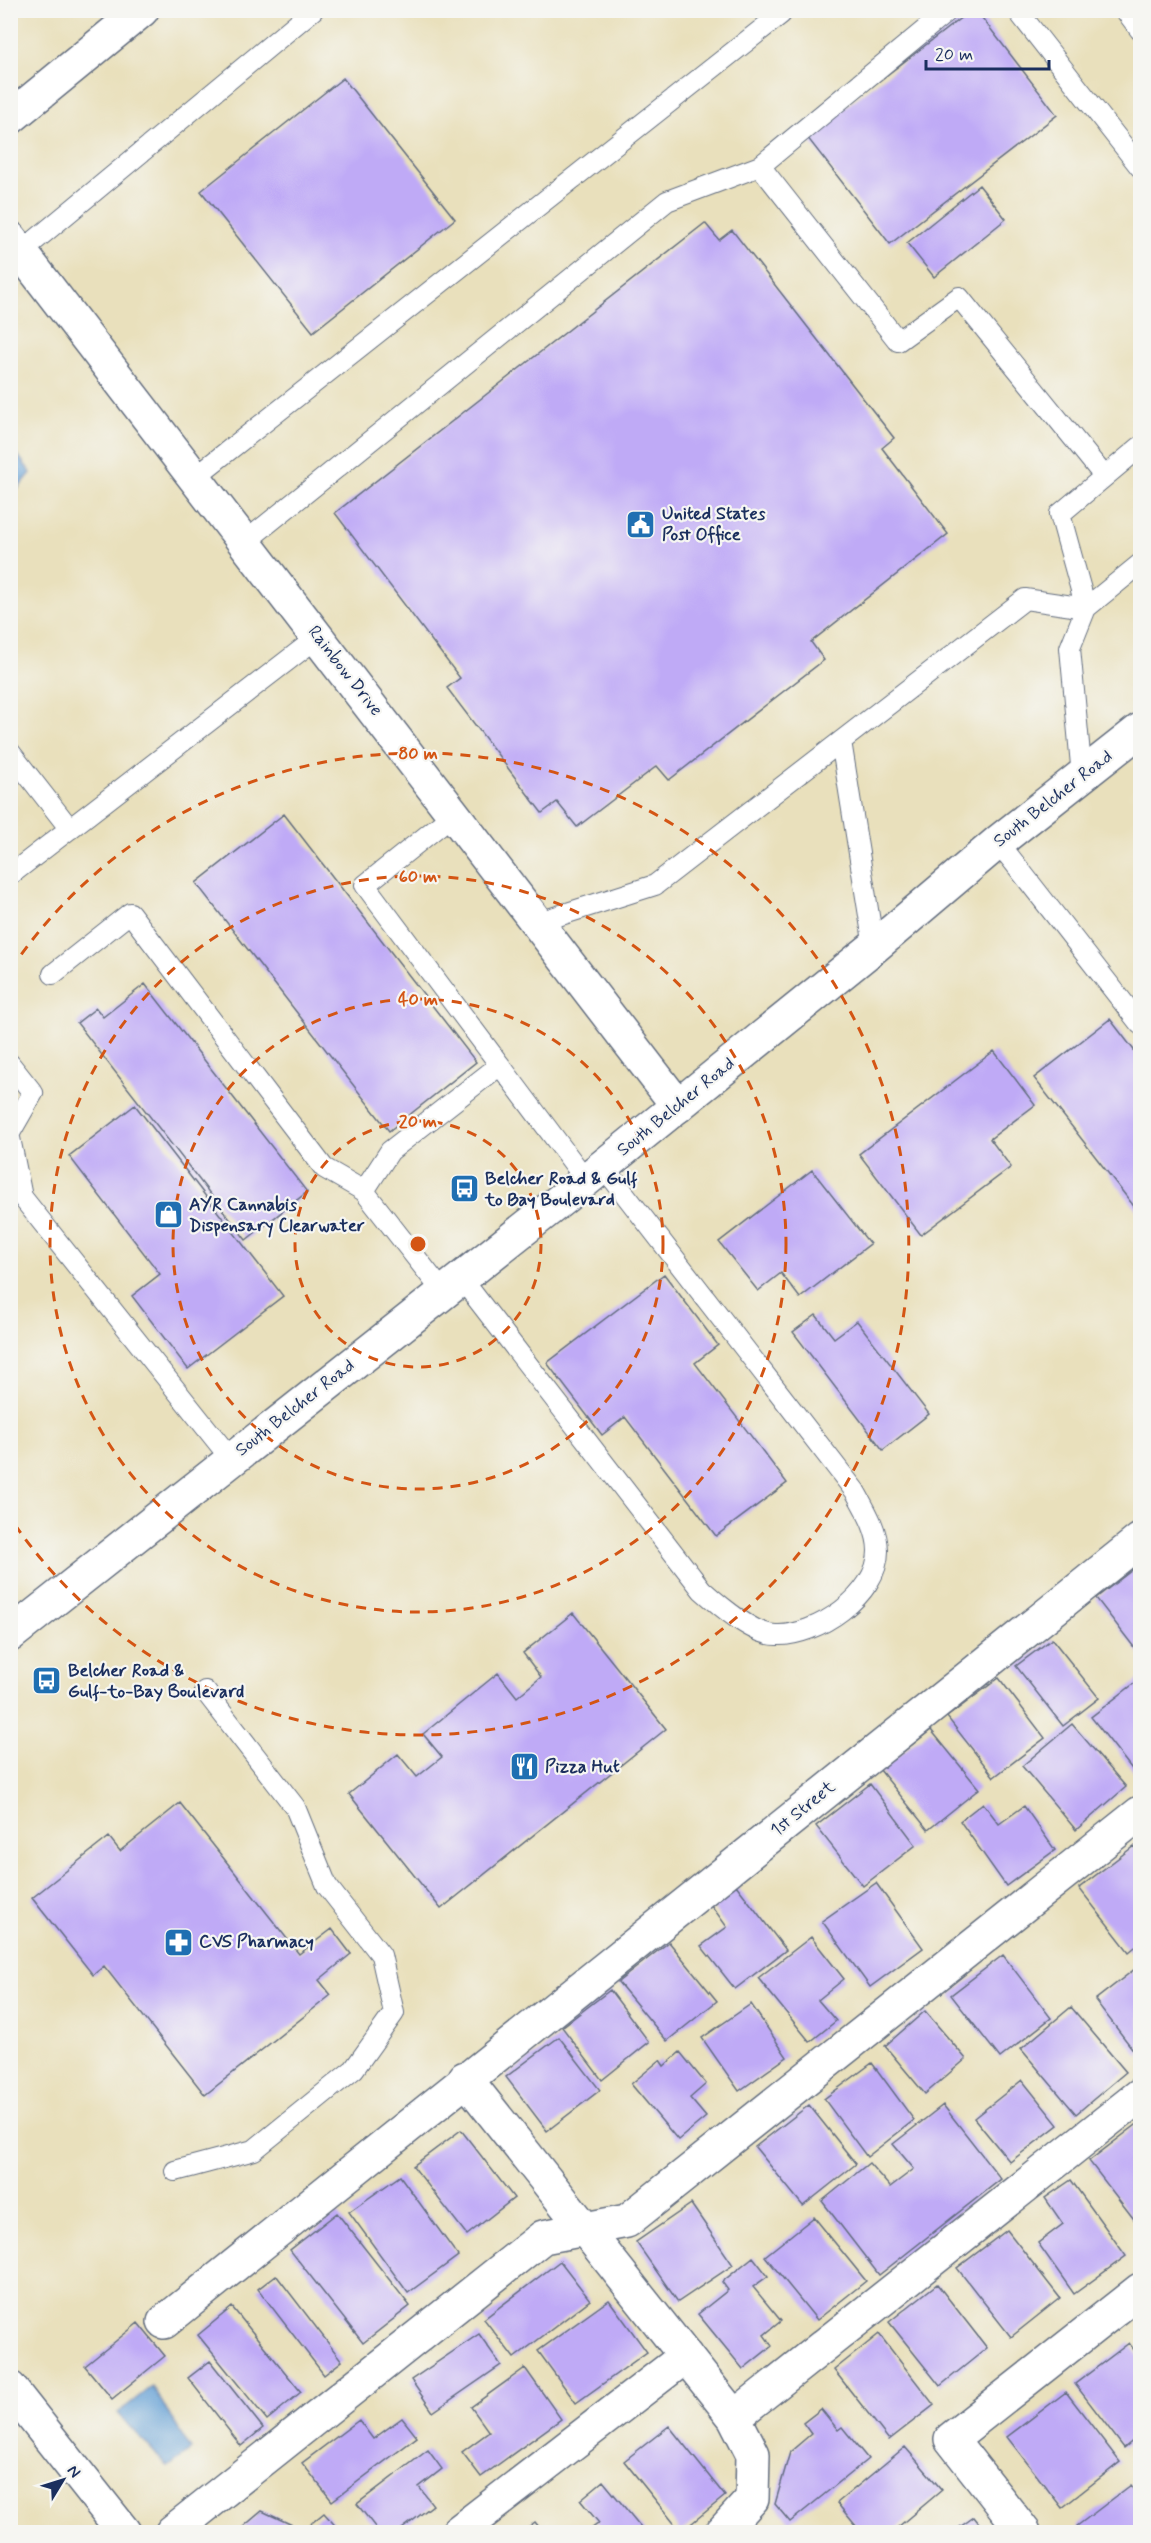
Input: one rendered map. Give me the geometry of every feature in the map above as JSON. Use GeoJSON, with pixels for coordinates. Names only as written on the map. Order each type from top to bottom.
{"type":"FeatureCollection","features":[{"type":"Feature","properties":{"kind":"street"},"geometry":{"type":"LineString","coordinates":[[10,118],[142,10]]}},
{"type":"Feature","properties":{"kind":"street","name":"Rainbow Drive"},"geometry":{"type":"LineString","coordinates":[[16,245],[539,922],[678,1106]]}},
{"type":"Feature","properties":{"kind":"street","name":"South Belcher Road"},"geometry":{"type":"LineString","coordinates":[[14,1625],[231,1459],[594,1173],[874,947],[998,842],[1140,730]]}},
{"type":"Feature","properties":{"kind":"street","name":"1st Street"},"geometry":{"type":"LineString","coordinates":[[164,2322],[465,2078],[1140,1540]]}},
{"type":"Feature","properties":{"kind":"street"},"geometry":{"type":"LineString","coordinates":[[172,2532],[543,2237],[627,2221],[1140,1813]]}},
{"type":"Feature","properties":{"kind":"street"},"geometry":{"type":"LineString","coordinates":[[465,2078],[734,2417],[753,2454],[752,2499],[722,2532]]}},
{"type":"Feature","properties":{"kind":"street"},"geometry":{"type":"LineString","coordinates":[[734,2417],[1140,2095]]}},
{"type":"Feature","properties":{"kind":"street"},"geometry":{"type":"LineString","coordinates":[[1023,2532],[951,2439],[1140,2290]]}},
{"type":"Feature","properties":{"kind":"street"},"geometry":{"type":"LineString","coordinates":[[458,2532],[686,2356]]}},
{"type":"Feature","properties":{"kind":"street"},"geometry":{"type":"LineString","coordinates":[[10,2388],[124,2532]]}},
{"type":"Feature","properties":{"kind":"lane"},"geometry":{"type":"LineString","coordinates":[[16,245],[313,10]]}},
{"type":"Feature","properties":{"kind":"lane"},"geometry":{"type":"LineString","coordinates":[[245,542],[667,201],[760,166],[949,10]]}},
{"type":"Feature","properties":{"kind":"lane"},"geometry":{"type":"LineString","coordinates":[[1017,10],[1140,166]]}},
{"type":"Feature","properties":{"kind":"lane"},"geometry":{"type":"LineString","coordinates":[[1125,10],[1140,30]]}},
{"type":"Feature","properties":{"kind":"lane"},"geometry":{"type":"LineString","coordinates":[[195,477],[779,12]]}},
{"type":"Feature","properties":{"kind":"lane"},"geometry":{"type":"LineString","coordinates":[[760,166],[898,341],[959,297],[1104,476]]}},
{"type":"Feature","properties":{"kind":"lane"},"geometry":{"type":"LineString","coordinates":[[1086,608],[1060,514],[1140,447]]}},
{"type":"Feature","properties":{"kind":"lane"},"geometry":{"type":"LineString","coordinates":[[1082,776],[1070,648],[1086,608],[1140,564]]}},
{"type":"Feature","properties":{"kind":"lane"},"geometry":{"type":"LineString","coordinates":[[539,922],[655,885],[1025,599],[1086,608]]}},
{"type":"Feature","properties":{"kind":"lane"},"geometry":{"type":"LineString","coordinates":[[10,875],[318,637]]}},
{"type":"Feature","properties":{"kind":"lane"},"geometry":{"type":"LineString","coordinates":[[841,741],[874,947]]}},
{"type":"Feature","properties":{"kind":"lane"},"geometry":{"type":"LineString","coordinates":[[10,752],[70,829]]}},
{"type":"Feature","properties":{"kind":"lane"},"geometry":{"type":"LineString","coordinates":[[53,974],[130,913],[324,1168],[364,1191],[528,1368],[702,1590],[734,1618],[774,1636],[806,1631],[837,1615],[869,1583],[878,1552],[873,1526],[855,1491],[594,1173],[500,1065],[365,885],[455,813]]}},
{"type":"Feature","properties":{"kind":"lane"},"geometry":{"type":"LineString","coordinates":[[998,842],[1140,1024]]}},
{"type":"Feature","properties":{"kind":"lane"},"geometry":{"type":"LineString","coordinates":[[10,1064],[33,1093],[10,1135],[22,1197],[231,1459]]}},
{"type":"Feature","properties":{"kind":"lane"},"geometry":{"type":"LineString","coordinates":[[364,1191],[390,1151],[500,1065]]}},
{"type":"Feature","properties":{"kind":"lane"},"geometry":{"type":"LineString","coordinates":[[175,2171],[254,2150],[354,2069],[394,2013],[381,1955],[327,1886],[295,1807],[205,1691]]}},
{"type":"Feature","properties":{"kind":"water"},"geometry":{"type":"Polygon","coordinates":[[[11,446],[31,473],[11,497],[11,446]]]}},
{"type":"Feature","properties":{"kind":"water"},"geometry":{"type":"Polygon","coordinates":[[[152,2386],[191,2450],[168,2467],[118,2413],[152,2386]]]}},
{"type":"Feature","properties":{"kind":"building"},"geometry":{"type":"Polygon","coordinates":[[[971,10],[976,10],[1057,115],[890,244],[807,137],[971,10]]]}},
{"type":"Feature","properties":{"kind":"building"},"geometry":{"type":"Polygon","coordinates":[[[343,78],[455,219],[313,332],[201,191],[343,78]]]}},
{"type":"Feature","properties":{"kind":"building"},"geometry":{"type":"Polygon","coordinates":[[[979,185],[1006,219],[934,277],[907,243],[979,185]]]}},
{"type":"Feature","properties":{"kind":"building","name":"United States Post Office"},"geometry":{"type":"Polygon","coordinates":[[[705,223],[719,240],[732,230],[894,438],[882,448],[948,534],[811,642],[824,660],[669,780],[657,766],[577,827],[557,802],[542,813],[447,688],[460,678],[335,513],[705,223]]]}},
{"type":"Feature","properties":{"kind":"building"},"geometry":{"type":"Polygon","coordinates":[[[284,814],[476,1062],[389,1131],[196,883],[284,814]]]}},
{"type":"Feature","properties":{"kind":"building"},"geometry":{"type":"Polygon","coordinates":[[[145,984],[307,1192],[246,1240],[77,1023],[96,1008],[103,1017],[145,984]]]}},
{"type":"Feature","properties":{"kind":"building"},"geometry":{"type":"Polygon","coordinates":[[[1110,1019],[1140,1058],[1140,1214],[1034,1078],[1110,1019]]]}},
{"type":"Feature","properties":{"kind":"building"},"geometry":{"type":"Polygon","coordinates":[[[994,1051],[1035,1105],[990,1139],[1011,1167],[921,1235],[859,1154],[994,1051]]]}},
{"type":"Feature","properties":{"kind":"building","name":"AYR Cannabis Dispensary Clearwater"},"geometry":{"type":"Polygon","coordinates":[[[135,1105],[283,1296],[188,1369],[132,1296],[160,1274],[69,1156],[135,1105]]]}},
{"type":"Feature","properties":{"kind":"building"},"geometry":{"type":"Polygon","coordinates":[[[812,1170],[870,1244],[800,1298],[781,1273],[758,1291],[719,1242],[812,1170]]]}},
{"type":"Feature","properties":{"kind":"building"},"geometry":{"type":"Polygon","coordinates":[[[664,1274],[718,1345],[695,1363],[787,1483],[716,1536],[625,1417],[602,1435],[547,1363],[664,1274]]]}},
{"type":"Feature","properties":{"kind":"building"},"geometry":{"type":"Polygon","coordinates":[[[816,1315],[834,1338],[857,1321],[929,1414],[883,1450],[793,1332],[816,1315]]]}},
{"type":"Feature","properties":{"kind":"building"},"geometry":{"type":"Polygon","coordinates":[[[1140,1564],[1140,1655],[1096,1598],[1140,1564]]]}},
{"type":"Feature","properties":{"kind":"building","name":"Pizza Hut"},"geometry":{"type":"Polygon","coordinates":[[[573,1613],[666,1729],[441,1909],[349,1794],[398,1754],[417,1777],[442,1757],[423,1734],[498,1673],[517,1697],[541,1677],[523,1653],[573,1613]]]}},
{"type":"Feature","properties":{"kind":"building"},"geometry":{"type":"Polygon","coordinates":[[[1052,1639],[1099,1698],[1063,1726],[1016,1666],[1052,1639]]]}},
{"type":"Feature","properties":{"kind":"building"},"geometry":{"type":"Polygon","coordinates":[[[999,1678],[1045,1738],[994,1777],[947,1717],[999,1678]]]}},
{"type":"Feature","properties":{"kind":"building"},"geometry":{"type":"Polygon","coordinates":[[[1140,1679],[1140,1777],[1139,1778],[1091,1717],[1140,1679]]]}},
{"type":"Feature","properties":{"kind":"building"},"geometry":{"type":"Polygon","coordinates":[[[1072,1724],[1126,1787],[1076,1830],[1022,1766],[1072,1724]]]}},
{"type":"Feature","properties":{"kind":"building"},"geometry":{"type":"Polygon","coordinates":[[[931,1730],[979,1789],[928,1830],[880,1770],[931,1730]]]}},
{"type":"Feature","properties":{"kind":"building"},"geometry":{"type":"Polygon","coordinates":[[[870,1784],[916,1845],[863,1886],[816,1826],[870,1784]]]}},
{"type":"Feature","properties":{"kind":"building","name":"CVS Pharmacy"},"geometry":{"type":"Polygon","coordinates":[[[180,1803],[299,1954],[332,1929],[351,1954],[319,1980],[331,1995],[205,2095],[104,1966],[93,1975],[32,1898],[109,1837],[120,1851],[180,1803]]]}},
{"type":"Feature","properties":{"kind":"building"},"geometry":{"type":"Polygon","coordinates":[[[983,1803],[999,1824],[1024,1806],[1055,1850],[1006,1886],[960,1821],[983,1803]]]}},
{"type":"Feature","properties":{"kind":"building"},"geometry":{"type":"Polygon","coordinates":[[[1134,1846],[1140,1854],[1140,1943],[1129,1952],[1079,1888],[1134,1846]]]}},
{"type":"Feature","properties":{"kind":"building"},"geometry":{"type":"Polygon","coordinates":[[[876,1883],[923,1948],[870,1987],[822,1921],[876,1883]]]}},
{"type":"Feature","properties":{"kind":"building"},"geometry":{"type":"Polygon","coordinates":[[[736,1885],[786,1950],[735,1989],[701,1946],[727,1927],[711,1905],[736,1885]]]}},
{"type":"Feature","properties":{"kind":"building"},"geometry":{"type":"Polygon","coordinates":[[[811,1937],[844,1979],[818,2000],[836,2021],[810,2042],[758,1978],[811,1937]]]}},
{"type":"Feature","properties":{"kind":"building"},"geometry":{"type":"Polygon","coordinates":[[[669,1942],[717,2001],[667,2041],[618,1982],[669,1942]]]}},
{"type":"Feature","properties":{"kind":"building"},"geometry":{"type":"Polygon","coordinates":[[[1003,1955],[1051,2018],[1000,2058],[951,1995],[1003,1955]]]}},
{"type":"Feature","properties":{"kind":"building"},"geometry":{"type":"Polygon","coordinates":[[[1140,1965],[1140,2055],[1138,2056],[1095,2000],[1140,1965]]]}},
{"type":"Feature","properties":{"kind":"building"},"geometry":{"type":"Polygon","coordinates":[[[610,1990],[649,2042],[602,2080],[562,2027],[610,1990]]]}},
{"type":"Feature","properties":{"kind":"building"},"geometry":{"type":"Polygon","coordinates":[[[751,2004],[787,2057],[739,2091],[702,2038],[751,2004]]]}},
{"type":"Feature","properties":{"kind":"building"},"geometry":{"type":"Polygon","coordinates":[[[1071,2007],[1126,2072],[1076,2114],[1021,2049],[1071,2007]]]}},
{"type":"Feature","properties":{"kind":"building"},"geometry":{"type":"Polygon","coordinates":[[[925,2011],[966,2059],[925,2094],[885,2046],[925,2011]]]}},
{"type":"Feature","properties":{"kind":"building"},"geometry":{"type":"Polygon","coordinates":[[[559,2037],[600,2090],[547,2131],[506,2077],[559,2037]]]}},
{"type":"Feature","properties":{"kind":"building"},"geometry":{"type":"Polygon","coordinates":[[[680,2052],[706,2084],[690,2098],[706,2117],[678,2140],[631,2084],[660,2060],[664,2066],[680,2052]]]}},
{"type":"Feature","properties":{"kind":"building"},"geometry":{"type":"Polygon","coordinates":[[[872,2063],[914,2120],[867,2157],[824,2099],[872,2063]]]}},
{"type":"Feature","properties":{"kind":"building"},"geometry":{"type":"Polygon","coordinates":[[[1022,2080],[1058,2125],[1010,2162],[974,2118],[1022,2080]]]}},
{"type":"Feature","properties":{"kind":"building"},"geometry":{"type":"Polygon","coordinates":[[[809,2105],[856,2164],[803,2206],[755,2147],[809,2105]]]}},
{"type":"Feature","properties":{"kind":"building"},"geometry":{"type":"Polygon","coordinates":[[[943,2105],[1001,2179],[879,2275],[822,2201],[869,2163],[890,2187],[914,2169],[893,2144],[943,2105]]]}},
{"type":"Feature","properties":{"kind":"building"},"geometry":{"type":"Polygon","coordinates":[[[1140,2122],[1140,2227],[1089,2161],[1140,2122]]]}},
{"type":"Feature","properties":{"kind":"building"},"geometry":{"type":"Polygon","coordinates":[[[461,2130],[514,2198],[467,2235],[413,2166],[461,2130]]]}},
{"type":"Feature","properties":{"kind":"building"},"geometry":{"type":"Polygon","coordinates":[[[400,2176],[458,2256],[408,2293],[349,2212],[400,2176]]]}},
{"type":"Feature","properties":{"kind":"building"},"geometry":{"type":"Polygon","coordinates":[[[1071,2180],[1126,2256],[1074,2294],[1038,2243],[1063,2224],[1045,2198],[1071,2180]]]}},
{"type":"Feature","properties":{"kind":"building"},"geometry":{"type":"Polygon","coordinates":[[[691,2204],[733,2265],[678,2302],[636,2242],[691,2204]]]}},
{"type":"Feature","properties":{"kind":"building"},"geometry":{"type":"Polygon","coordinates":[[[337,2213],[410,2306],[363,2343],[290,2250],[337,2213]]]}},
{"type":"Feature","properties":{"kind":"building"},"geometry":{"type":"Polygon","coordinates":[[[814,2217],[866,2281],[817,2320],[765,2256],[814,2217]]]}},
{"type":"Feature","properties":{"kind":"building"},"geometry":{"type":"Polygon","coordinates":[[[1007,2230],[1060,2298],[1011,2337],[957,2268],[1007,2230]]]}},
{"type":"Feature","properties":{"kind":"building"},"geometry":{"type":"Polygon","coordinates":[[[753,2257],[768,2276],[753,2287],[781,2321],[764,2335],[772,2346],[743,2369],[698,2314],[728,2290],[722,2282],[753,2257]]]}},
{"type":"Feature","properties":{"kind":"building"},"geometry":{"type":"Polygon","coordinates":[[[560,2261],[590,2300],[514,2358],[484,2319],[560,2261]]]}},
{"type":"Feature","properties":{"kind":"building"},"geometry":{"type":"Polygon","coordinates":[[[276,2275],[342,2361],[324,2375],[258,2289],[276,2275]]]}},
{"type":"Feature","properties":{"kind":"building"},"geometry":{"type":"Polygon","coordinates":[[[937,2284],[987,2348],[940,2386],[889,2322],[937,2284]]]}},
{"type":"Feature","properties":{"kind":"building"},"geometry":{"type":"Polygon","coordinates":[[[609,2300],[647,2352],[576,2403],[538,2351],[609,2300]]]}},
{"type":"Feature","properties":{"kind":"building"},"geometry":{"type":"Polygon","coordinates":[[[232,2307],[301,2392],[267,2420],[198,2335],[232,2307]]]}},
{"type":"Feature","properties":{"kind":"building"},"geometry":{"type":"Polygon","coordinates":[[[138,2323],[165,2356],[112,2399],[85,2366],[138,2323]]]}},
{"type":"Feature","properties":{"kind":"building"},"geometry":{"type":"Polygon","coordinates":[[[479,2334],[501,2365],[433,2412],[411,2380],[479,2334]]]}},
{"type":"Feature","properties":{"kind":"building"},"geometry":{"type":"Polygon","coordinates":[[[879,2334],[934,2405],[889,2440],[834,2370],[879,2334]]]}},
{"type":"Feature","properties":{"kind":"building"},"geometry":{"type":"Polygon","coordinates":[[[1129,2343],[1140,2358],[1140,2435],[1124,2448],[1075,2384],[1129,2343]]]}},
{"type":"Feature","properties":{"kind":"building"},"geometry":{"type":"Polygon","coordinates":[[[210,2361],[263,2428],[241,2446],[188,2378],[210,2361]]]}},
{"type":"Feature","properties":{"kind":"building"},"geometry":{"type":"Polygon","coordinates":[[[525,2368],[561,2419],[481,2477],[462,2452],[489,2432],[471,2407],[525,2368]]]}},
{"type":"Feature","properties":{"kind":"building"},"geometry":{"type":"Polygon","coordinates":[[[1066,2392],[1120,2462],[1062,2508],[1007,2437],[1066,2392]]]}},
{"type":"Feature","properties":{"kind":"building"},"geometry":{"type":"Polygon","coordinates":[[[821,2409],[838,2430],[842,2427],[868,2459],[790,2522],[775,2504],[790,2452],[811,2434],[803,2423],[821,2409]]]}},
{"type":"Feature","properties":{"kind":"building"},"geometry":{"type":"Polygon","coordinates":[[[402,2418],[417,2437],[332,2501],[302,2463],[359,2420],[373,2439],[402,2418]]]}},
{"type":"Feature","properties":{"kind":"building"},"geometry":{"type":"Polygon","coordinates":[[[669,2426],[725,2496],[681,2532],[624,2461],[669,2426]]]}},
{"type":"Feature","properties":{"kind":"building"},"geometry":{"type":"Polygon","coordinates":[[[905,2447],[942,2490],[892,2532],[861,2532],[837,2503],[905,2447]]]}},
{"type":"Feature","properties":{"kind":"building"},"geometry":{"type":"Polygon","coordinates":[[[428,2450],[442,2469],[419,2487],[433,2505],[398,2532],[379,2532],[357,2504],[428,2450]]]}},
{"type":"Feature","properties":{"kind":"building"},"geometry":{"type":"Polygon","coordinates":[[[603,2481],[645,2532],[587,2532],[599,2523],[580,2500],[603,2481]]]}},
{"type":"Feature","properties":{"kind":"building"},"geometry":{"type":"Polygon","coordinates":[[[1131,2485],[1140,2498],[1140,2532],[1082,2532],[1077,2526],[1131,2485]]]}},
{"type":"Feature","properties":{"kind":"building"},"geometry":{"type":"Polygon","coordinates":[[[262,2511],[303,2530],[324,2513],[341,2532],[248,2532],[243,2527],[262,2511]]]}},
{"type":"Feature","properties":{"kind":"building"},"geometry":{"type":"Polygon","coordinates":[[[974,2517],[986,2532],[953,2532],[974,2517]]]}},
{"type":"Feature","properties":{"kind":"building"},"geometry":{"type":"Polygon","coordinates":[[[535,2522],[543,2532],[522,2532],[535,2522]]]}},
{"type":"Feature","properties":{"kind":"place","name":"United States Post Office"},"geometry":{"type":"Point","coordinates":[641,524]}},
{"type":"Feature","properties":{"kind":"place","name":"Belcher Road & Gulf to Bay Boulevard"},"geometry":{"type":"Point","coordinates":[464,1189]}},
{"type":"Feature","properties":{"kind":"place","name":"AYR Cannabis Dispensary Clearwater"},"geometry":{"type":"Point","coordinates":[168,1215]}},
{"type":"Feature","properties":{"kind":"place","name":"Belcher Road & Gulf-to-Bay Boulevard"},"geometry":{"type":"Point","coordinates":[47,1681]}},
{"type":"Feature","properties":{"kind":"place","name":"Pizza Hut"},"geometry":{"type":"Point","coordinates":[524,1767]}},
{"type":"Feature","properties":{"kind":"place","name":"CVS Pharmacy"},"geometry":{"type":"Point","coordinates":[178,1942]}}]}
